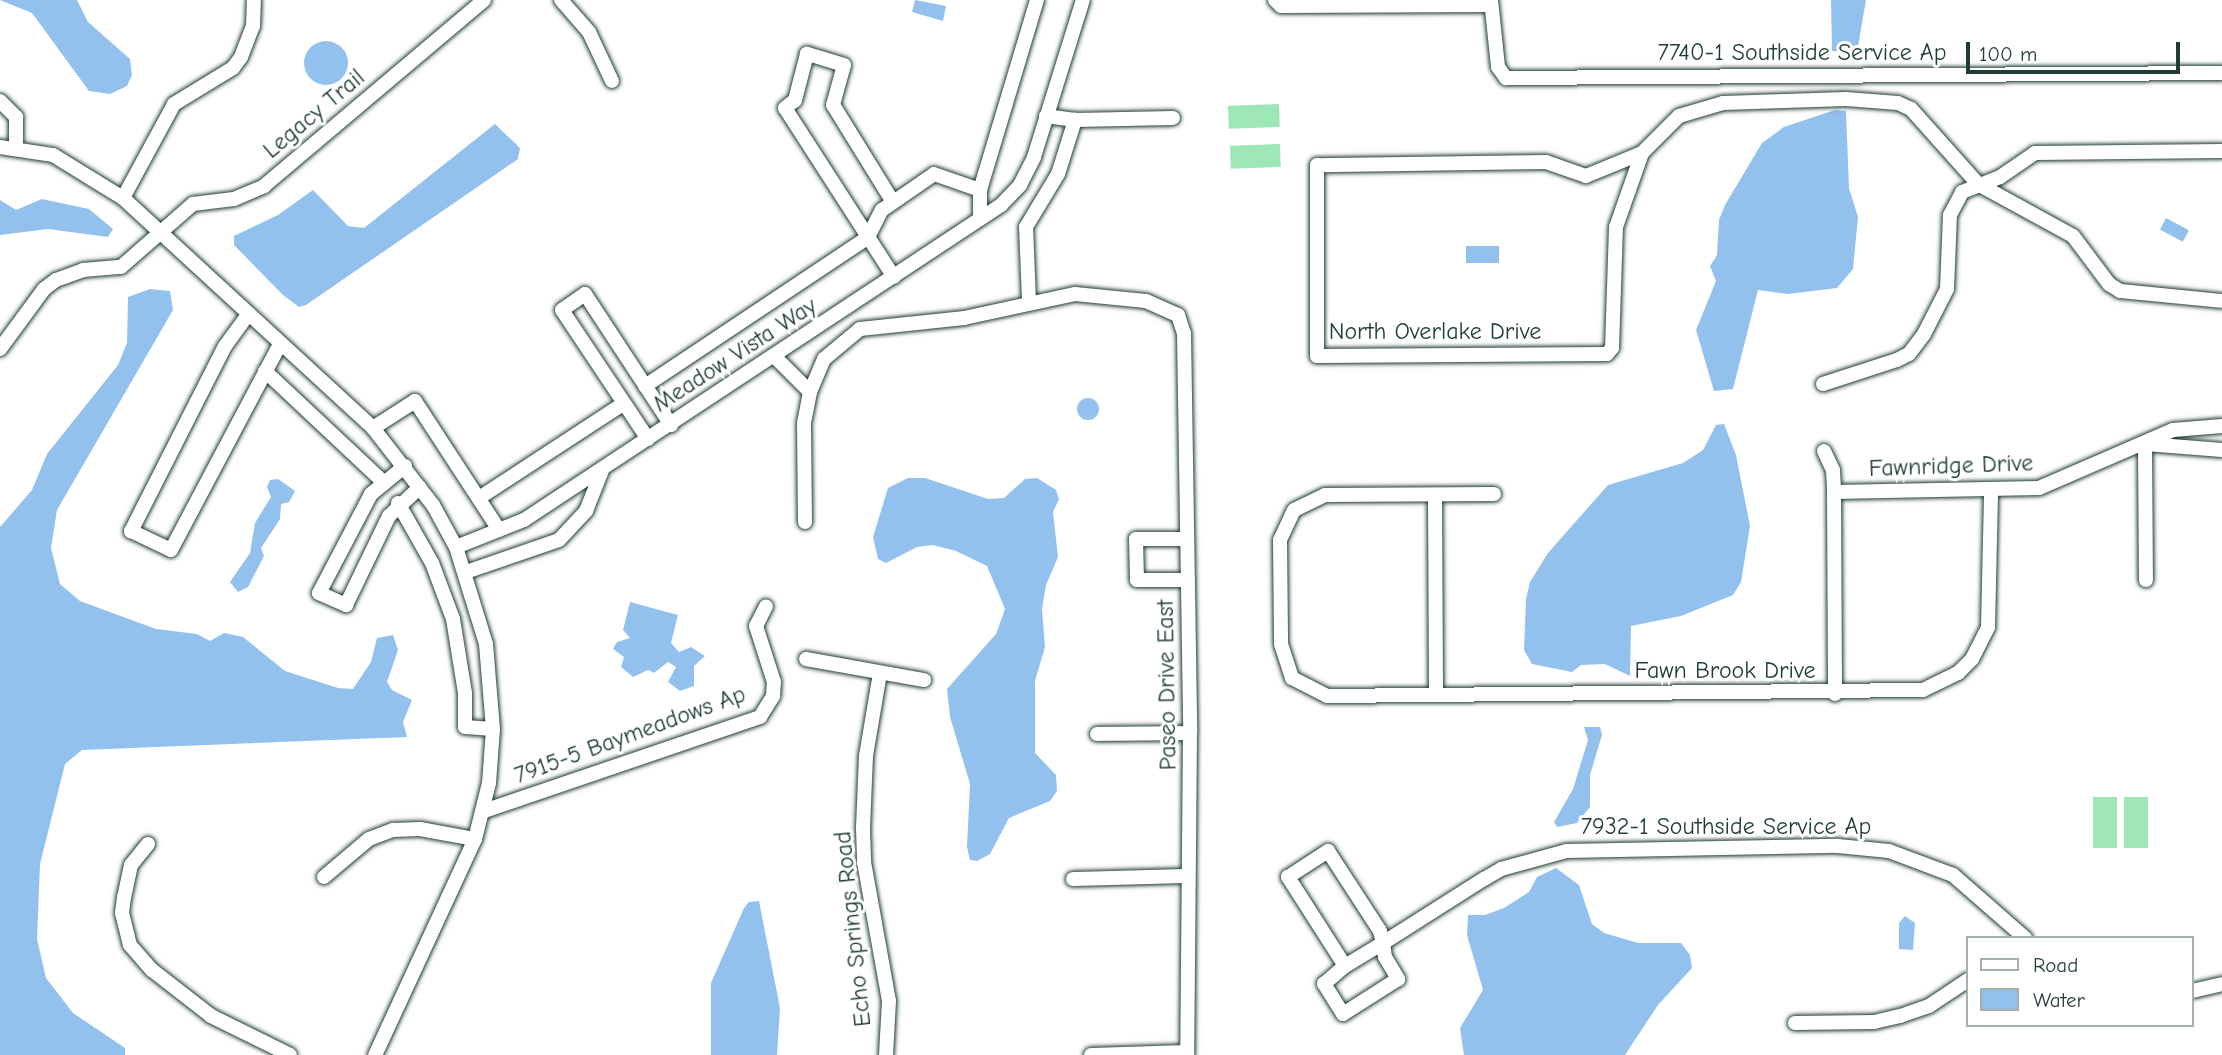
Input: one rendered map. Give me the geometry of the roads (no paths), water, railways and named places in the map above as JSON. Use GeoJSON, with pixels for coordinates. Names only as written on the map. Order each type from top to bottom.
{"type":"FeatureCollection","features":[{"type":"Feature","properties":{"kind":"street"},"geometry":{"type":"LineString","coordinates":[[123,198],[174,104],[233,68],[241,58],[253,26],[254,0]]}},
{"type":"Feature","properties":{"kind":"street","name":"Legacy Trail"},"geometry":{"type":"LineString","coordinates":[[0,349],[50,284],[83,270],[121,267],[193,204],[234,199],[264,186],[484,0]]}},
{"type":"Feature","properties":{"kind":"street"},"geometry":{"type":"LineString","coordinates":[[561,0],[589,32],[612,81]]}},
{"type":"Feature","properties":{"kind":"street"},"geometry":{"type":"LineString","coordinates":[[981,218],[981,190],[1037,0]]}},
{"type":"Feature","properties":{"kind":"street","name":"Meadow Vista Way"},"geometry":{"type":"LineString","coordinates":[[456,547],[524,520],[894,277],[981,218],[1020,185],[1046,116],[1083,0]]}},
{"type":"Feature","properties":{"kind":"street"},"geometry":{"type":"LineString","coordinates":[[1275,0],[1281,6],[1491,3]]}},
{"type":"Feature","properties":{"kind":"street","name":"7740-1 Southside Service Ap"},"geometry":{"type":"LineString","coordinates":[[1491,3],[1498,67],[1506,78],[2222,73]]}},
{"type":"Feature","properties":{"kind":"street"},"geometry":{"type":"LineString","coordinates":[[893,202],[833,105],[844,65],[807,54],[795,100],[785,108],[894,277]]}},
{"type":"Feature","properties":{"kind":"street"},"geometry":{"type":"LineString","coordinates":[[1642,153],[1679,116],[1723,103],[1846,99],[1898,103],[1918,116],[1978,184],[2073,236],[2109,284],[2120,291],[2222,301]]}},
{"type":"Feature","properties":{"kind":"street"},"geometry":{"type":"LineString","coordinates":[[0,100],[16,117],[16,147]]}},
{"type":"Feature","properties":{"kind":"street"},"geometry":{"type":"LineString","coordinates":[[1046,116],[1075,120],[1173,118]]}},
{"type":"Feature","properties":{"kind":"street"},"geometry":{"type":"LineString","coordinates":[[805,522],[804,423],[810,392],[824,359],[860,329],[964,318],[1029,301],[1026,227],[1058,174],[1075,120]]}},
{"type":"Feature","properties":{"kind":"street"},"geometry":{"type":"LineString","coordinates":[[0,146],[16,147],[75,165],[123,198],[279,346],[373,428],[420,487],[456,547],[466,572],[486,644],[493,729],[484,811],[475,839],[375,1055]]}},
{"type":"Feature","properties":{"kind":"street"},"geometry":{"type":"LineString","coordinates":[[1823,384],[1909,354],[1947,289],[1949,237],[1954,201],[1978,184],[2000,177],[2035,153],[2222,151]]}},
{"type":"Feature","properties":{"kind":"street","name":"North Overlake Drive"},"geometry":{"type":"LineString","coordinates":[[1642,153],[1616,227],[1612,348],[1606,354],[1317,356],[1317,165],[1546,162],[1586,176],[1642,153]]}},
{"type":"Feature","properties":{"kind":"street"},"geometry":{"type":"LineString","coordinates":[[645,386],[868,237],[882,210],[934,174],[981,190]]}},
{"type":"Feature","properties":{"kind":"street"},"geometry":{"type":"LineString","coordinates":[[648,439],[562,310],[585,294],[671,425]]}},
{"type":"Feature","properties":{"kind":"street","name":"Paseo Drive East"},"geometry":{"type":"LineString","coordinates":[[1029,301],[1102,294],[1146,301],[1178,315],[1184,333],[1190,733],[1187,1053]]}},
{"type":"Feature","properties":{"kind":"street"},"geometry":{"type":"LineString","coordinates":[[849,307],[860,329]]}},
{"type":"Feature","properties":{"kind":"street"},"geometry":{"type":"LineString","coordinates":[[247,316],[225,346],[131,531],[171,550],[279,346]]}},
{"type":"Feature","properties":{"kind":"street"},"geometry":{"type":"LineString","coordinates":[[774,356],[810,392]]}},
{"type":"Feature","properties":{"kind":"street"},"geometry":{"type":"LineString","coordinates":[[265,371],[382,481]]}},
{"type":"Feature","properties":{"kind":"street"},"geometry":{"type":"LineString","coordinates":[[373,428],[415,401],[499,530]]}},
{"type":"Feature","properties":{"kind":"street"},"geometry":{"type":"LineString","coordinates":[[479,498],[624,403]]}},
{"type":"Feature","properties":{"kind":"street","name":"Fawnridge Drive"},"geometry":{"type":"LineString","coordinates":[[1834,492],[1991,492],[2039,488],[2173,430],[2222,426]]}},
{"type":"Feature","properties":{"kind":"street"},"geometry":{"type":"LineString","coordinates":[[2146,580],[2145,444],[2222,450]]}},
{"type":"Feature","properties":{"kind":"street"},"geometry":{"type":"LineString","coordinates":[[1824,451],[1833,470],[1834,492],[1835,694]]}},
{"type":"Feature","properties":{"kind":"street"},"geometry":{"type":"LineString","coordinates":[[405,466],[382,481],[371,494],[319,593],[346,605],[398,503],[420,487]]}},
{"type":"Feature","properties":{"kind":"street"},"geometry":{"type":"LineString","coordinates":[[466,572],[559,540],[586,511],[603,468]]}},
{"type":"Feature","properties":{"kind":"street","name":"Fawn Brook Drive"},"geometry":{"type":"LineString","coordinates":[[1435,495],[1325,495],[1294,510],[1280,540],[1281,644],[1286,669],[1300,686],[1327,696],[1835,694],[1923,690],[1958,673],[1972,659],[1982,642],[1991,608],[1991,492]]}},
{"type":"Feature","properties":{"kind":"street"},"geometry":{"type":"LineString","coordinates":[[1436,695],[1435,495],[1494,494]]}},
{"type":"Feature","properties":{"kind":"street"},"geometry":{"type":"LineString","coordinates":[[398,503],[432,563],[453,619],[465,693],[465,727],[493,729]]}},
{"type":"Feature","properties":{"kind":"street"},"geometry":{"type":"LineString","coordinates":[[1187,539],[1136,540],[1136,567],[1137,580],[1188,580]]}},
{"type":"Feature","properties":{"kind":"street","name":"7915-5 Baymeadows Ap"},"geometry":{"type":"LineString","coordinates":[[484,811],[760,717],[773,696],[774,682],[756,626],[766,606]]}},
{"type":"Feature","properties":{"kind":"street"},"geometry":{"type":"LineString","coordinates":[[806,659],[924,680]]}},
{"type":"Feature","properties":{"kind":"street","name":"Echo Springs Road"},"geometry":{"type":"LineString","coordinates":[[880,673],[866,756],[863,829],[864,862],[889,1001],[886,1055]]}},
{"type":"Feature","properties":{"kind":"street"},"geometry":{"type":"LineString","coordinates":[[1097,734],[1190,733]]}},
{"type":"Feature","properties":{"kind":"street"},"geometry":{"type":"LineString","coordinates":[[324,877],[369,839],[393,830],[420,829],[475,839]]}},
{"type":"Feature","properties":{"kind":"street"},"geometry":{"type":"LineString","coordinates":[[148,844],[131,865],[124,897],[123,921],[130,945],[152,970],[211,1016],[290,1055]]}},
{"type":"Feature","properties":{"kind":"street","name":"7932-1 Southside Service Ap"},"geometry":{"type":"LineString","coordinates":[[1345,965],[1501,869],[1540,856],[1598,847],[1838,846],[1889,850],[1953,875],[2020,936]]}},
{"type":"Feature","properties":{"kind":"street"},"geometry":{"type":"LineString","coordinates":[[1328,851],[1383,943],[1398,979],[1343,1014],[1324,984],[1345,965],[1288,877],[1328,851]]}},
{"type":"Feature","properties":{"kind":"street"},"geometry":{"type":"LineString","coordinates":[[1073,879],[1187,876]]}},
{"type":"Feature","properties":{"kind":"street"},"geometry":{"type":"LineString","coordinates":[[1795,1023],[1874,1021],[1900,1016],[1928,1006],[1966,982]]}},
{"type":"Feature","properties":{"kind":"street"},"geometry":{"type":"LineString","coordinates":[[2194,990],[2222,984]]}},
{"type":"Feature","properties":{"kind":"street"},"geometry":{"type":"LineString","coordinates":[[1091,1055],[1187,1053]]}},
{"type":"Feature","properties":{"kind":"water"},"geometry":{"type":"Polygon","coordinates":[[[0,0],[77,0],[88,22],[130,59],[132,75],[127,86],[110,94],[89,91],[32,13],[0,0]]]}},
{"type":"Feature","properties":{"kind":"water"},"geometry":{"type":"Polygon","coordinates":[[[915,0],[946,6],[943,21],[912,12],[915,0]]]}},
{"type":"Feature","properties":{"kind":"water"},"geometry":{"type":"Polygon","coordinates":[[[1831,0],[1866,0],[1857,52],[1832,51],[1831,0]]]}},
{"type":"Feature","properties":{"kind":"water"},"geometry":{"type":"Polygon","coordinates":[[[326,41],[341,48],[348,63],[341,78],[326,85],[311,78],[304,63],[311,48],[326,41]]]}},
{"type":"Feature","properties":{"kind":"water"},"geometry":{"type":"Polygon","coordinates":[[[1835,110],[1846,111],[1849,188],[1858,217],[1853,269],[1837,288],[1788,294],[1758,290],[1733,389],[1714,391],[1696,330],[1716,281],[1710,266],[1717,255],[1719,220],[1725,205],[1762,143],[1784,127],[1835,110]]]}},
{"type":"Feature","properties":{"kind":"water"},"geometry":{"type":"Polygon","coordinates":[[[495,124],[520,148],[518,159],[306,305],[299,307],[283,295],[234,245],[234,236],[278,215],[313,190],[348,226],[364,228],[495,124]]]}},
{"type":"Feature","properties":{"kind":"water"},"geometry":{"type":"Polygon","coordinates":[[[42,199],[89,209],[113,229],[108,237],[48,229],[0,235],[0,200],[16,210],[42,199]]]}},
{"type":"Feature","properties":{"kind":"water"},"geometry":{"type":"Polygon","coordinates":[[[2166,218],[2189,230],[2183,242],[2160,229],[2166,218]]]}},
{"type":"Feature","properties":{"kind":"water"},"geometry":{"type":"Polygon","coordinates":[[[1466,246],[1499,246],[1499,263],[1466,263],[1466,246]]]}},
{"type":"Feature","properties":{"kind":"water"},"geometry":{"type":"Polygon","coordinates":[[[150,289],[170,291],[173,310],[57,510],[51,548],[60,584],[80,601],[156,629],[197,634],[210,641],[224,633],[243,637],[285,671],[338,688],[353,689],[371,662],[377,638],[393,635],[398,650],[387,682],[392,690],[412,700],[403,722],[407,737],[82,750],[65,764],[40,864],[37,939],[46,978],[73,1013],[125,1048],[125,1055],[0,1055],[0,527],[32,490],[47,454],[118,365],[127,343],[128,297],[150,289]]]}},
{"type":"Feature","properties":{"kind":"water"},"geometry":{"type":"Polygon","coordinates":[[[1088,398],[1096,401],[1099,409],[1096,417],[1088,420],[1080,417],[1077,409],[1080,401],[1088,398]]]}},
{"type":"Feature","properties":{"kind":"water"},"geometry":{"type":"Polygon","coordinates":[[[1724,424],[1736,455],[1750,526],[1741,582],[1733,595],[1681,616],[1631,626],[1630,676],[1605,664],[1581,665],[1572,672],[1532,664],[1524,650],[1526,599],[1530,582],[1548,553],[1608,485],[1683,463],[1703,450],[1716,425],[1724,424]]]}},
{"type":"Feature","properties":{"kind":"water"},"geometry":{"type":"Polygon","coordinates":[[[908,478],[925,478],[988,499],[1004,498],[1025,479],[1037,478],[1056,490],[1059,499],[1053,512],[1058,557],[1046,585],[1042,609],[1045,647],[1035,681],[1035,753],[1056,775],[1057,791],[1050,801],[1009,818],[990,854],[977,861],[970,860],[967,847],[970,784],[950,717],[947,689],[996,634],[1005,609],[987,566],[956,551],[933,545],[917,547],[886,563],[878,559],[873,537],[888,488],[908,478]]]}},
{"type":"Feature","properties":{"kind":"water"},"geometry":{"type":"Polygon","coordinates":[[[278,479],[295,491],[289,502],[281,504],[280,519],[261,548],[264,556],[248,587],[238,592],[230,582],[250,553],[255,523],[271,497],[267,487],[270,480],[278,479]]]}},
{"type":"Feature","properties":{"kind":"water"},"geometry":{"type":"Polygon","coordinates":[[[630,602],[678,615],[671,643],[679,652],[691,647],[705,656],[694,666],[694,686],[680,691],[668,682],[676,667],[668,662],[654,673],[648,670],[633,677],[621,667],[624,657],[613,649],[617,642],[630,638],[623,630],[630,602]]]}},
{"type":"Feature","properties":{"kind":"water"},"geometry":{"type":"Polygon","coordinates":[[[1584,727],[1600,727],[1602,735],[1590,775],[1590,807],[1577,823],[1557,827],[1554,822],[1573,789],[1588,740],[1584,727]]]}},
{"type":"Feature","properties":{"kind":"water"},"geometry":{"type":"Polygon","coordinates":[[[1556,868],[1579,885],[1592,924],[1604,933],[1638,943],[1681,943],[1690,955],[1692,968],[1658,1005],[1625,1055],[1464,1055],[1460,1028],[1483,990],[1467,935],[1468,915],[1485,915],[1504,908],[1529,892],[1537,877],[1556,868]]]}},
{"type":"Feature","properties":{"kind":"water"},"geometry":{"type":"Polygon","coordinates":[[[759,901],[780,1008],[777,1055],[711,1055],[711,983],[744,908],[749,902],[759,901]]]}},
{"type":"Feature","properties":{"kind":"water"},"geometry":{"type":"Polygon","coordinates":[[[1905,916],[1915,923],[1913,950],[1899,949],[1899,923],[1905,916]]]}}]}
